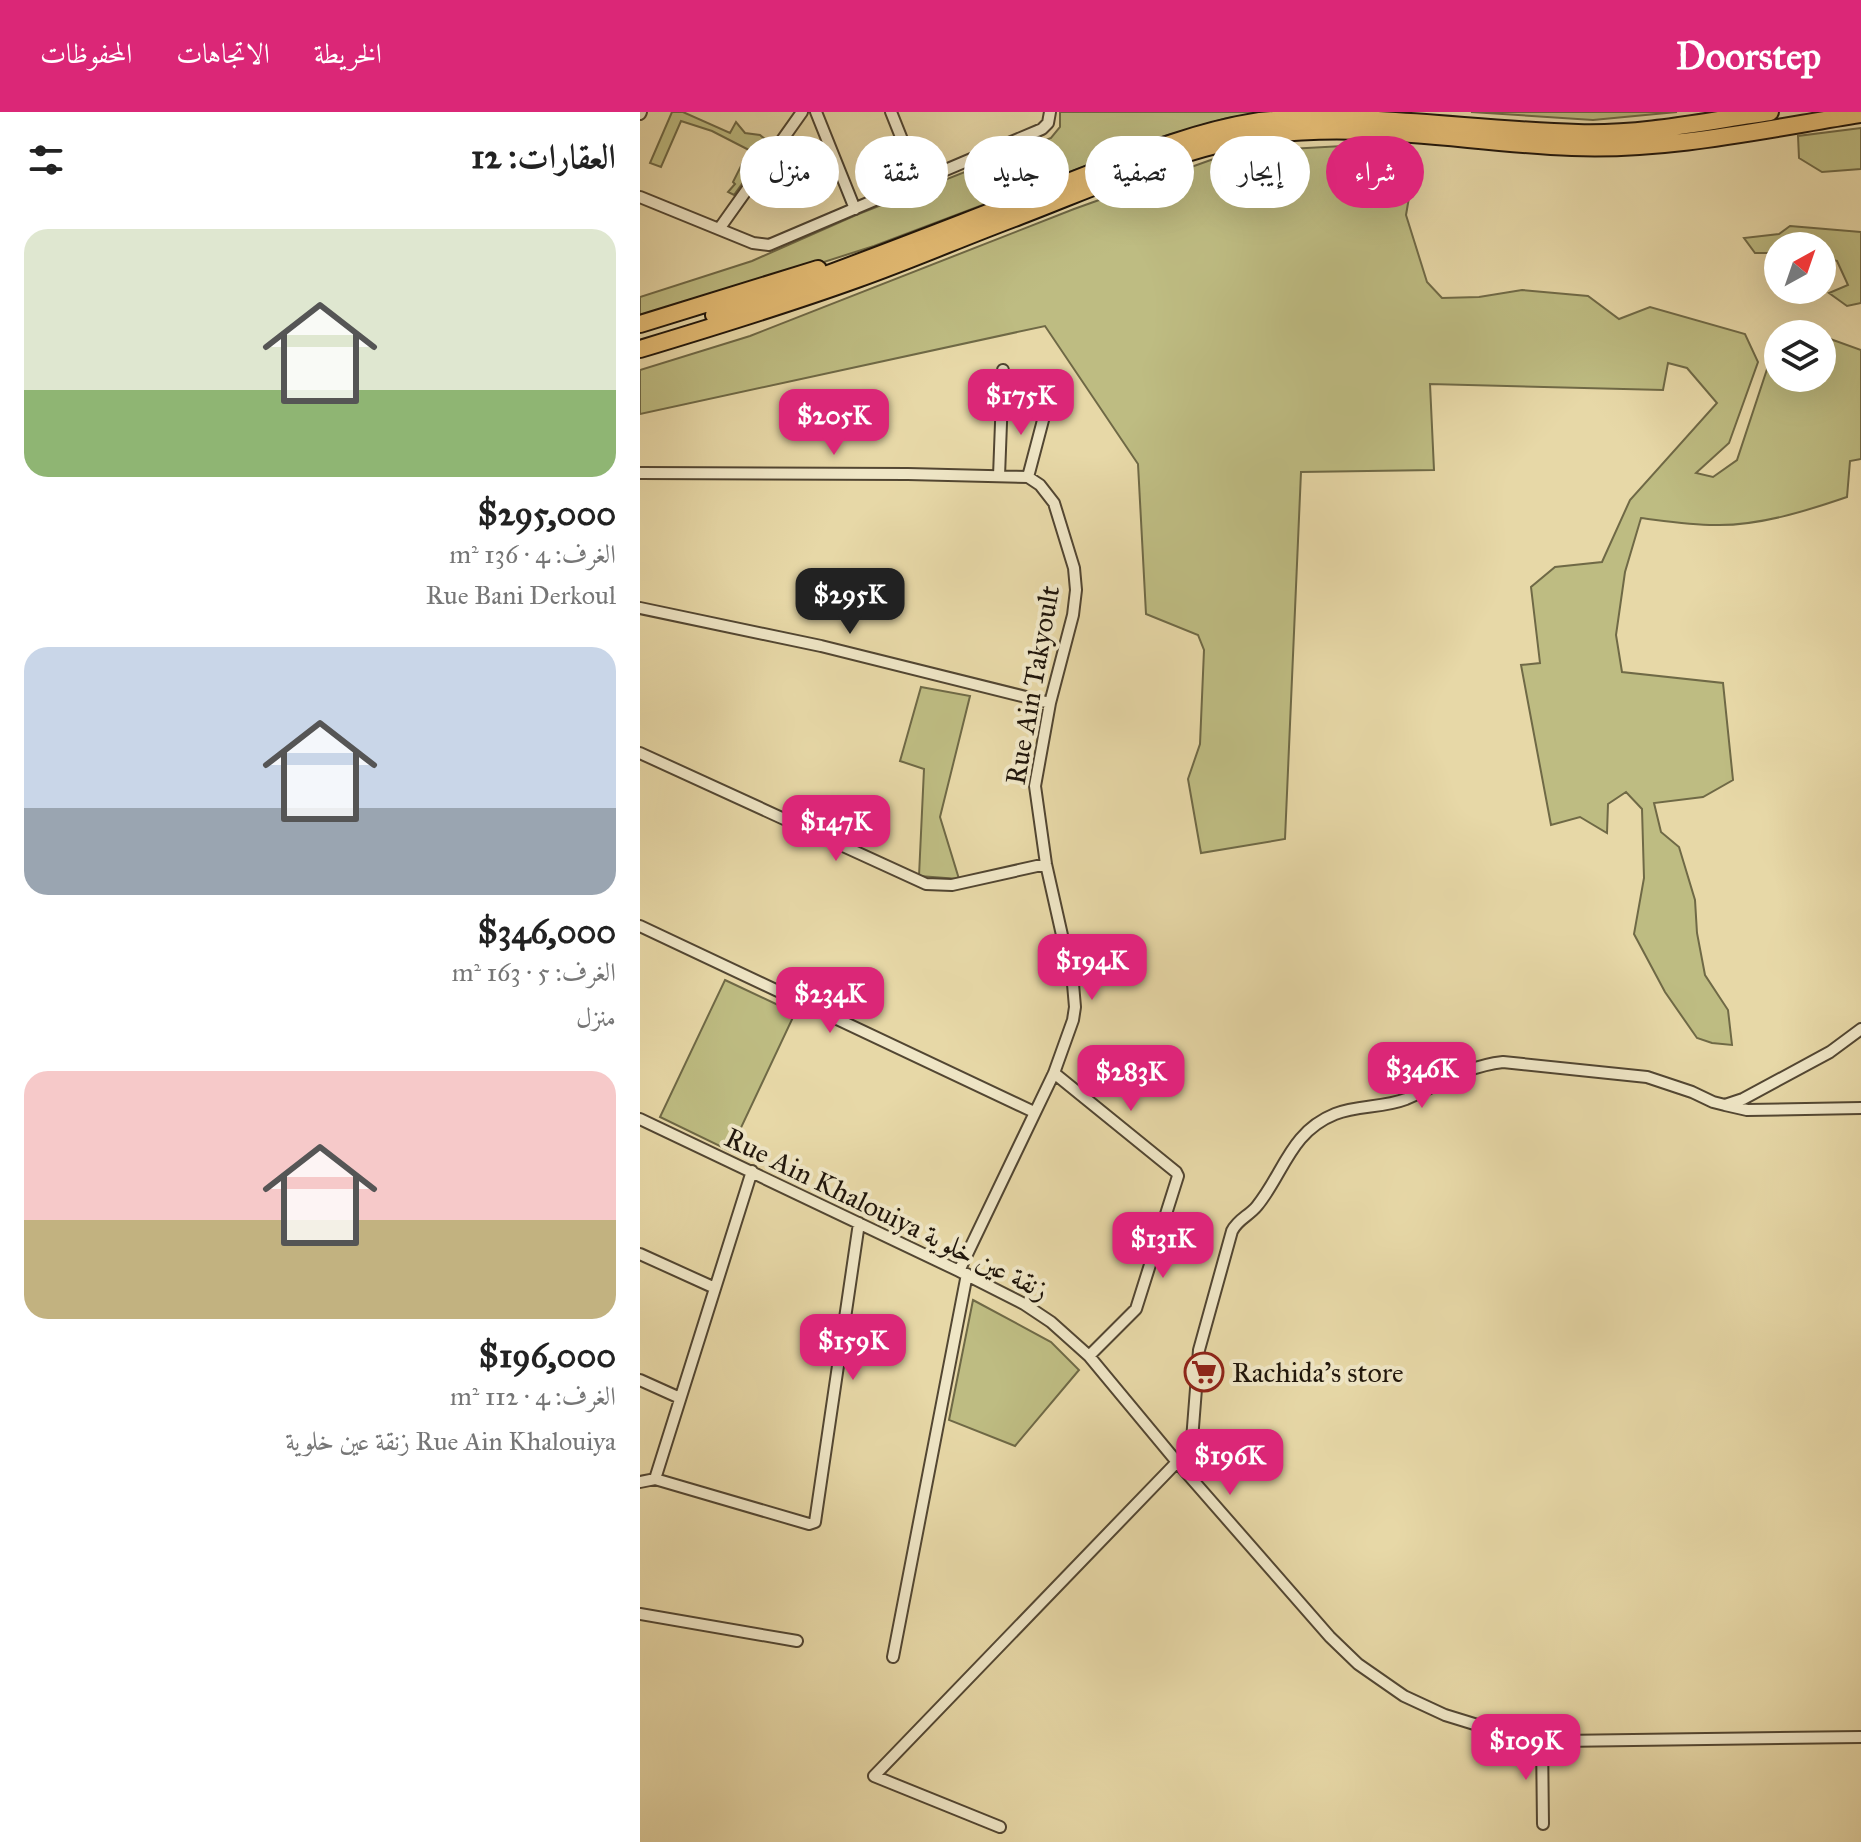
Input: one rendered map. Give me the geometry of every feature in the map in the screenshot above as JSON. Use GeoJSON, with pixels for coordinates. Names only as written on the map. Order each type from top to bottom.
{"type":"FeatureCollection","features":[{"type":"Feature","properties":{"kind":"highway"},"geometry":{"type":"LineString","coordinates":[[640,339],[802,286],[1167,144],[1255,122],[1320,114],[1358,114],[1540,131],[1613,133],[1770,112]]}},
{"type":"Feature","properties":{"kind":"highway"},"geometry":{"type":"LineString","coordinates":[[640,349],[860,278],[1175,158],[1250,137],[1358,129],[1571,147],[1631,147],[1861,114]]}},
{"type":"Feature","properties":{"kind":"highway"},"geometry":{"type":"LineString","coordinates":[[640,324],[911,237],[941,231]]}},
{"type":"Feature","properties":{"kind":"highway"},"geometry":{"type":"LineString","coordinates":[[640,361],[720,333],[758,313]]}},
{"type":"Feature","properties":{"kind":"street"},"geometry":{"type":"LineString","coordinates":[[719,229],[802,112]]}},
{"type":"Feature","properties":{"kind":"street"},"geometry":{"type":"LineString","coordinates":[[640,197],[757,245],[769,245],[855,209],[816,112]]}},
{"type":"Feature","properties":{"kind":"street"},"geometry":{"type":"LineString","coordinates":[[891,112],[901,136]]}},
{"type":"Feature","properties":{"kind":"street"},"geometry":{"type":"LineString","coordinates":[[948,170],[1042,129],[1050,120],[1050,112]]}},
{"type":"Feature","properties":{"kind":"street"},"geometry":{"type":"LineString","coordinates":[[999,476],[1003,370]]}},
{"type":"Feature","properties":{"kind":"street"},"geometry":{"type":"LineString","coordinates":[[640,473],[1028,477],[1047,405]]}},
{"type":"Feature","properties":{"kind":"street","name":"Rue Ain Takyoult"},"geometry":{"type":"LineString","coordinates":[[893,1657],[963,1272],[1054,1073],[1075,1007],[1073,984],[1046,864],[1035,786],[1076,590],[1074,568],[1054,503],[1040,485],[1028,477]]}},
{"type":"Feature","properties":{"kind":"street"},"geometry":{"type":"LineString","coordinates":[[640,608],[821,646],[1050,703]]}},
{"type":"Feature","properties":{"kind":"street"},"geometry":{"type":"LineString","coordinates":[[640,753],[926,884],[952,885],[1046,864]]}},
{"type":"Feature","properties":{"kind":"street"},"geometry":{"type":"LineString","coordinates":[[640,926],[1034,1112]]}},
{"type":"Feature","properties":{"kind":"street"},"geometry":{"type":"LineString","coordinates":[[1725,1105],[1743,1099],[1830,1052],[1861,1029]]}},
{"type":"Feature","properties":{"kind":"street"},"geometry":{"type":"LineString","coordinates":[[1000,1827],[874,1776],[1177,1462],[1191,1453],[1199,1350],[1232,1231],[1238,1220],[1257,1206],[1293,1146],[1324,1119],[1344,1110],[1406,1099],[1479,1065],[1503,1062],[1647,1077],[1747,1110],[1861,1108]]}},
{"type":"Feature","properties":{"kind":"street"},"geometry":{"type":"LineString","coordinates":[[1054,1073],[1178,1176],[1136,1309],[1089,1356]]}},
{"type":"Feature","properties":{"kind":"street","name":"Rue Ain Khalouiya زنقة عين خلوية"},"geometry":{"type":"LineString","coordinates":[[640,1119],[963,1272],[1051,1322],[1089,1356],[1310,1614],[1358,1664],[1404,1696],[1445,1715],[1497,1731],[1560,1741],[1861,1737]]}},
{"type":"Feature","properties":{"kind":"street"},"geometry":{"type":"LineString","coordinates":[[655,1479],[752,1171]]}},
{"type":"Feature","properties":{"kind":"street"},"geometry":{"type":"LineString","coordinates":[[640,1482],[655,1479],[809,1524],[815,1522],[859,1223]]}},
{"type":"Feature","properties":{"kind":"street"},"geometry":{"type":"LineString","coordinates":[[640,1254],[715,1288]]}},
{"type":"Feature","properties":{"kind":"street"},"geometry":{"type":"LineString","coordinates":[[640,1380],[680,1398]]}},
{"type":"Feature","properties":{"kind":"street"},"geometry":{"type":"LineString","coordinates":[[640,1614],[797,1641]]}},
{"type":"Feature","properties":{"kind":"street"},"geometry":{"type":"LineString","coordinates":[[1542,1739],[1543,1824]]}},
{"type":"Feature","properties":{"kind":"shaded area"},"geometry":{"type":"Polygon","coordinates":[[[672,112],[683,112],[730,133],[736,122],[745,133],[761,136],[740,136],[740,145],[712,131],[681,121],[661,167],[650,163],[672,112]]]}},
{"type":"Feature","properties":{"kind":"shaded area"},"geometry":{"type":"Polygon","coordinates":[[[1060,112],[1276,112],[1227,118],[1165,136],[1085,136],[1085,166],[1069,172],[1069,136],[1053,136],[1060,127],[1060,112]]]}},
{"type":"Feature","properties":{"kind":"shaded area"},"geometry":{"type":"Polygon","coordinates":[[[1471,112],[1677,112],[1593,120],[1471,112]]]}},
{"type":"Feature","properties":{"kind":"shaded area"},"geometry":{"type":"Polygon","coordinates":[[[1861,128],[1861,169],[1822,172],[1799,158],[1798,136],[1861,128]]]}},
{"type":"Feature","properties":{"kind":"shaded area"},"geometry":{"type":"Polygon","coordinates":[[[1326,147],[1326,208],[1407,208],[1406,215],[1427,282],[1442,298],[1479,297],[1522,290],[1588,296],[1619,319],[1650,307],[1745,334],[1758,362],[1729,443],[1696,473],[1713,477],[1737,460],[1764,378],[1764,392],[1836,392],[1836,341],[1861,350],[1861,459],[1850,461],[1847,497],[1799,512],[1732,525],[1641,518],[1625,572],[1616,635],[1622,672],[1723,683],[1733,780],[1703,797],[1654,803],[1661,832],[1679,847],[1695,900],[1705,975],[1728,1010],[1732,1045],[1697,1038],[1665,992],[1634,934],[1644,878],[1642,809],[1626,792],[1608,804],[1607,833],[1580,817],[1551,825],[1521,665],[1540,663],[1531,587],[1555,567],[1602,562],[1630,500],[1717,403],[1687,368],[1668,363],[1663,390],[1430,384],[1434,470],[1301,472],[1285,839],[1201,853],[1188,779],[1200,744],[1204,650],[1198,635],[1146,614],[1138,464],[1045,326],[640,414],[640,370],[750,336],[1085,205],[1085,208],[1194,208],[1194,166],[1210,160],[1210,208],[1310,208],[1310,148],[1326,147]]]}},
{"type":"Feature","properties":{"kind":"shaded area"},"geometry":{"type":"Polygon","coordinates":[[[740,168],[740,187],[734,195],[728,192],[735,184],[733,182],[740,168]]]}},
{"type":"Feature","properties":{"kind":"shaded area"},"geometry":{"type":"Polygon","coordinates":[[[964,172],[964,208],[974,208],[874,246],[640,316],[640,297],[752,261],[874,208],[948,208],[948,179],[964,172]]]}},
{"type":"Feature","properties":{"kind":"shaded area"},"geometry":{"type":"Polygon","coordinates":[[[1790,226],[1861,232],[1861,303],[1847,306],[1836,298],[1836,290],[1848,285],[1836,261],[1836,232],[1782,232],[1790,226]]]}},
{"type":"Feature","properties":{"kind":"shaded area"},"geometry":{"type":"Polygon","coordinates":[[[1764,236],[1764,253],[1755,253],[1744,238],[1764,236]]]}},
{"type":"Feature","properties":{"kind":"shaded area"},"geometry":{"type":"Polygon","coordinates":[[[921,687],[970,696],[940,817],[959,879],[919,876],[924,769],[900,761],[921,687]]]}},
{"type":"Feature","properties":{"kind":"shaded area"},"geometry":{"type":"Polygon","coordinates":[[[725,980],[795,1013],[730,1151],[660,1117],[725,980]]]}},
{"type":"Feature","properties":{"kind":"shaded area"},"geometry":{"type":"Polygon","coordinates":[[[973,1300],[1051,1342],[1079,1370],[1015,1446],[949,1420],[973,1300]]]}},
{"type":"Feature","properties":{"kind":"place","name":"Rachida's store"},"geometry":{"type":"Point","coordinates":[1204,1372]}}]}
